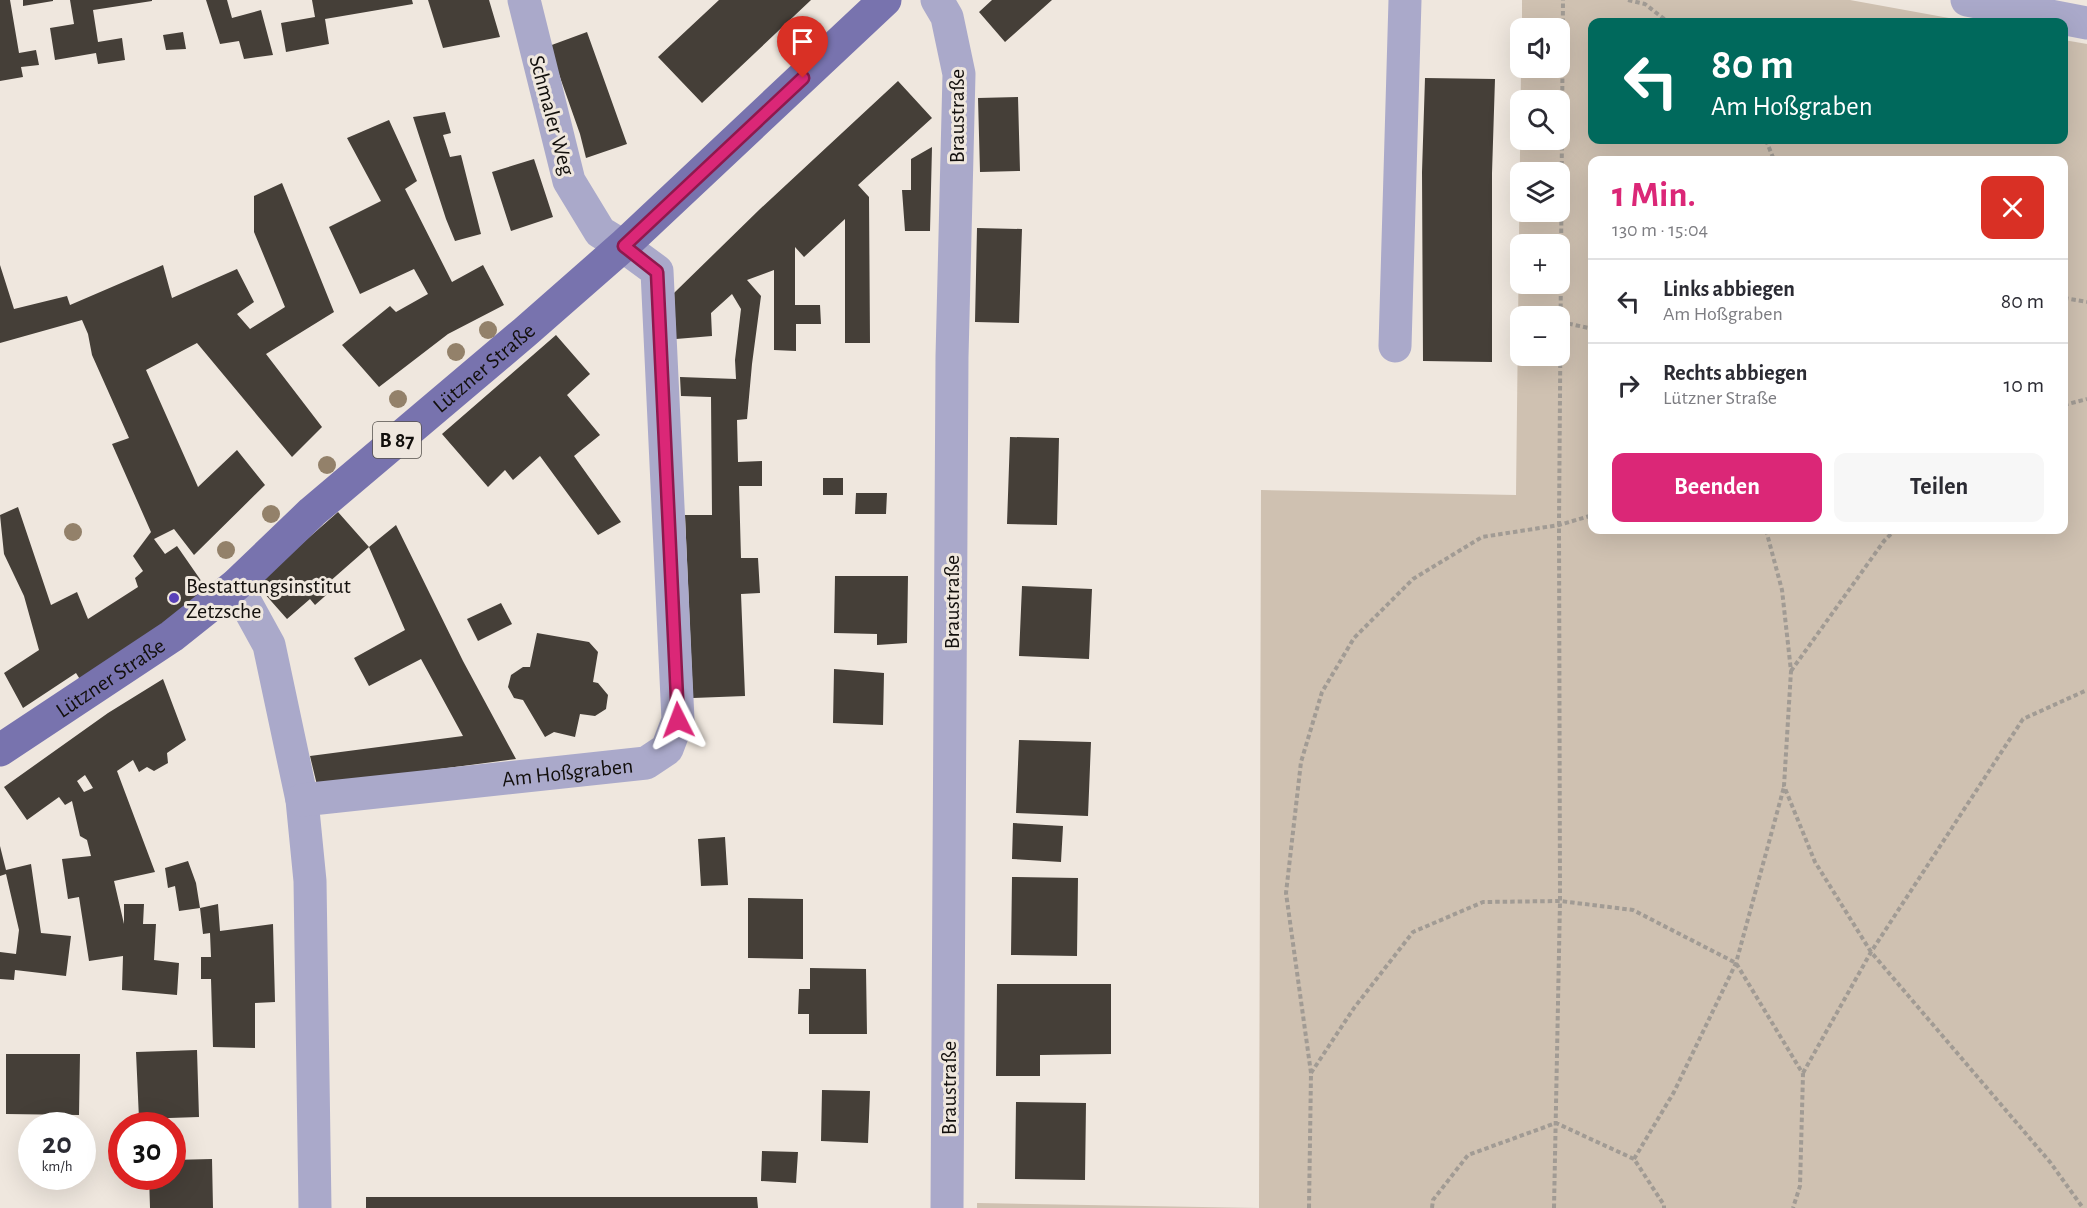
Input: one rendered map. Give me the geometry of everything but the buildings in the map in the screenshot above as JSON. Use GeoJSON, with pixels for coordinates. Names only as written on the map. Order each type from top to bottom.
{"type":"FeatureCollection","features":[{"type":"Feature","properties":{"kind":"main road","name":"Lützner Straße"},"geometry":{"type":"LineString","coordinates":[[0,750],[172,636],[236,585],[312,512],[624,246],[885,0]]}},
{"type":"Feature","properties":{"kind":"street","name":"Schmaler Weg"},"geometry":{"type":"LineString","coordinates":[[524,0],[569,181],[600,232],[624,246]]}},
{"type":"Feature","properties":{"kind":"street","name":"Braustraße"},"geometry":{"type":"LineString","coordinates":[[937,0],[947,17],[959,74],[952,369],[947,1208]]}},
{"type":"Feature","properties":{"kind":"street"},"geometry":{"type":"LineString","coordinates":[[1395,346],[1405,0]]}},
{"type":"Feature","properties":{"kind":"street"},"geometry":{"type":"LineString","coordinates":[[1966,0],[2071,14]]}},
{"type":"Feature","properties":{"kind":"street","name":"Am Hoßgraben"},"geometry":{"type":"LineString","coordinates":[[302,800],[646,763],[667,748],[678,720],[657,272],[624,246]]}},
{"type":"Feature","properties":{"kind":"street"},"geometry":{"type":"LineString","coordinates":[[236,585],[268,645],[302,800],[310,880],[315,1208]]}},
{"type":"Feature","properties":{"kind":"path"},"geometry":{"type":"LineString","coordinates":[[1561,306],[1563,0]]}},
{"type":"Feature","properties":{"kind":"path"},"geometry":{"type":"LineString","coordinates":[[1628,0],[1645,4],[1663,18]]}},
{"type":"Feature","properties":{"kind":"path"},"geometry":{"type":"LineString","coordinates":[[2068,299],[2087,302]]}},
{"type":"Feature","properties":{"kind":"path"},"geometry":{"type":"LineString","coordinates":[[1570,324],[1588,328]]}},
{"type":"Feature","properties":{"kind":"path"},"geometry":{"type":"LineString","coordinates":[[1554,1208],[1560,901],[1561,366]]}},
{"type":"Feature","properties":{"kind":"path"},"geometry":{"type":"LineString","coordinates":[[2068,404],[2087,399]]}},
{"type":"Feature","properties":{"kind":"path"},"geometry":{"type":"LineString","coordinates":[[1309,1208],[1311,1073],[1286,893],[1301,762],[1323,692],[1354,638],[1413,579],[1482,537],[1560,525],[1588,517]]}},
{"type":"Feature","properties":{"kind":"path"},"geometry":{"type":"LineString","coordinates":[[1634,1159],[1674,1092],[1736,963],[1784,786],[1791,671],[1782,590],[1767,534]]}},
{"type":"Feature","properties":{"kind":"path"},"geometry":{"type":"LineString","coordinates":[[1791,671],[1884,540],[1891,534]]}},
{"type":"Feature","properties":{"kind":"path"},"geometry":{"type":"LineString","coordinates":[[1793,1208],[1800,1186],[1803,1074],[1871,952],[2023,719],[2087,690]]}},
{"type":"Feature","properties":{"kind":"path"},"geometry":{"type":"LineString","coordinates":[[1784,786],[1815,862],[1871,952],[2050,1162],[2083,1208]]}},
{"type":"Feature","properties":{"kind":"path"},"geometry":{"type":"LineString","coordinates":[[1311,1073],[1354,1008],[1413,932],[1483,902],[1560,901],[1634,910],[1736,963],[1803,1074]]}},
{"type":"Feature","properties":{"kind":"path"},"geometry":{"type":"LineString","coordinates":[[1432,1208],[1433,1200],[1468,1155],[1556,1123],[1634,1159],[1664,1208]]}},
{"type":"Feature","properties":{"kind":"shaded area"},"geometry":{"type":"Polygon","coordinates":[[[1522,0],[1850,0],[1949,18],[1588,18],[1588,144],[2068,144],[2068,41],[2087,44],[2087,1208],[1259,1208],[1261,490],[1516,495],[1518,366],[1570,366],[1570,306],[1518,306],[1518,294],[1570,294],[1570,234],[1519,234],[1519,222],[1570,222],[1570,162],[1520,162],[1520,150],[1570,150],[1570,90],[1521,90],[1521,78],[1570,78],[1570,18],[1522,18],[1522,0]]]}},
{"type":"Feature","properties":{"kind":"shaded area"},"geometry":{"type":"Polygon","coordinates":[[[977,1203],[1259,1208],[977,1208],[977,1203]]]}},
{"type":"Feature","properties":{"kind":"place","name":"Bestattungsinstitut Zetzsche"},"geometry":{"type":"Point","coordinates":[174,598]}},
{"type":"Feature","properties":{"kind":"route"},"geometry":{"type":"LineString","coordinates":[[678,720],[657,272],[624,246],[803,78]]}}]}
